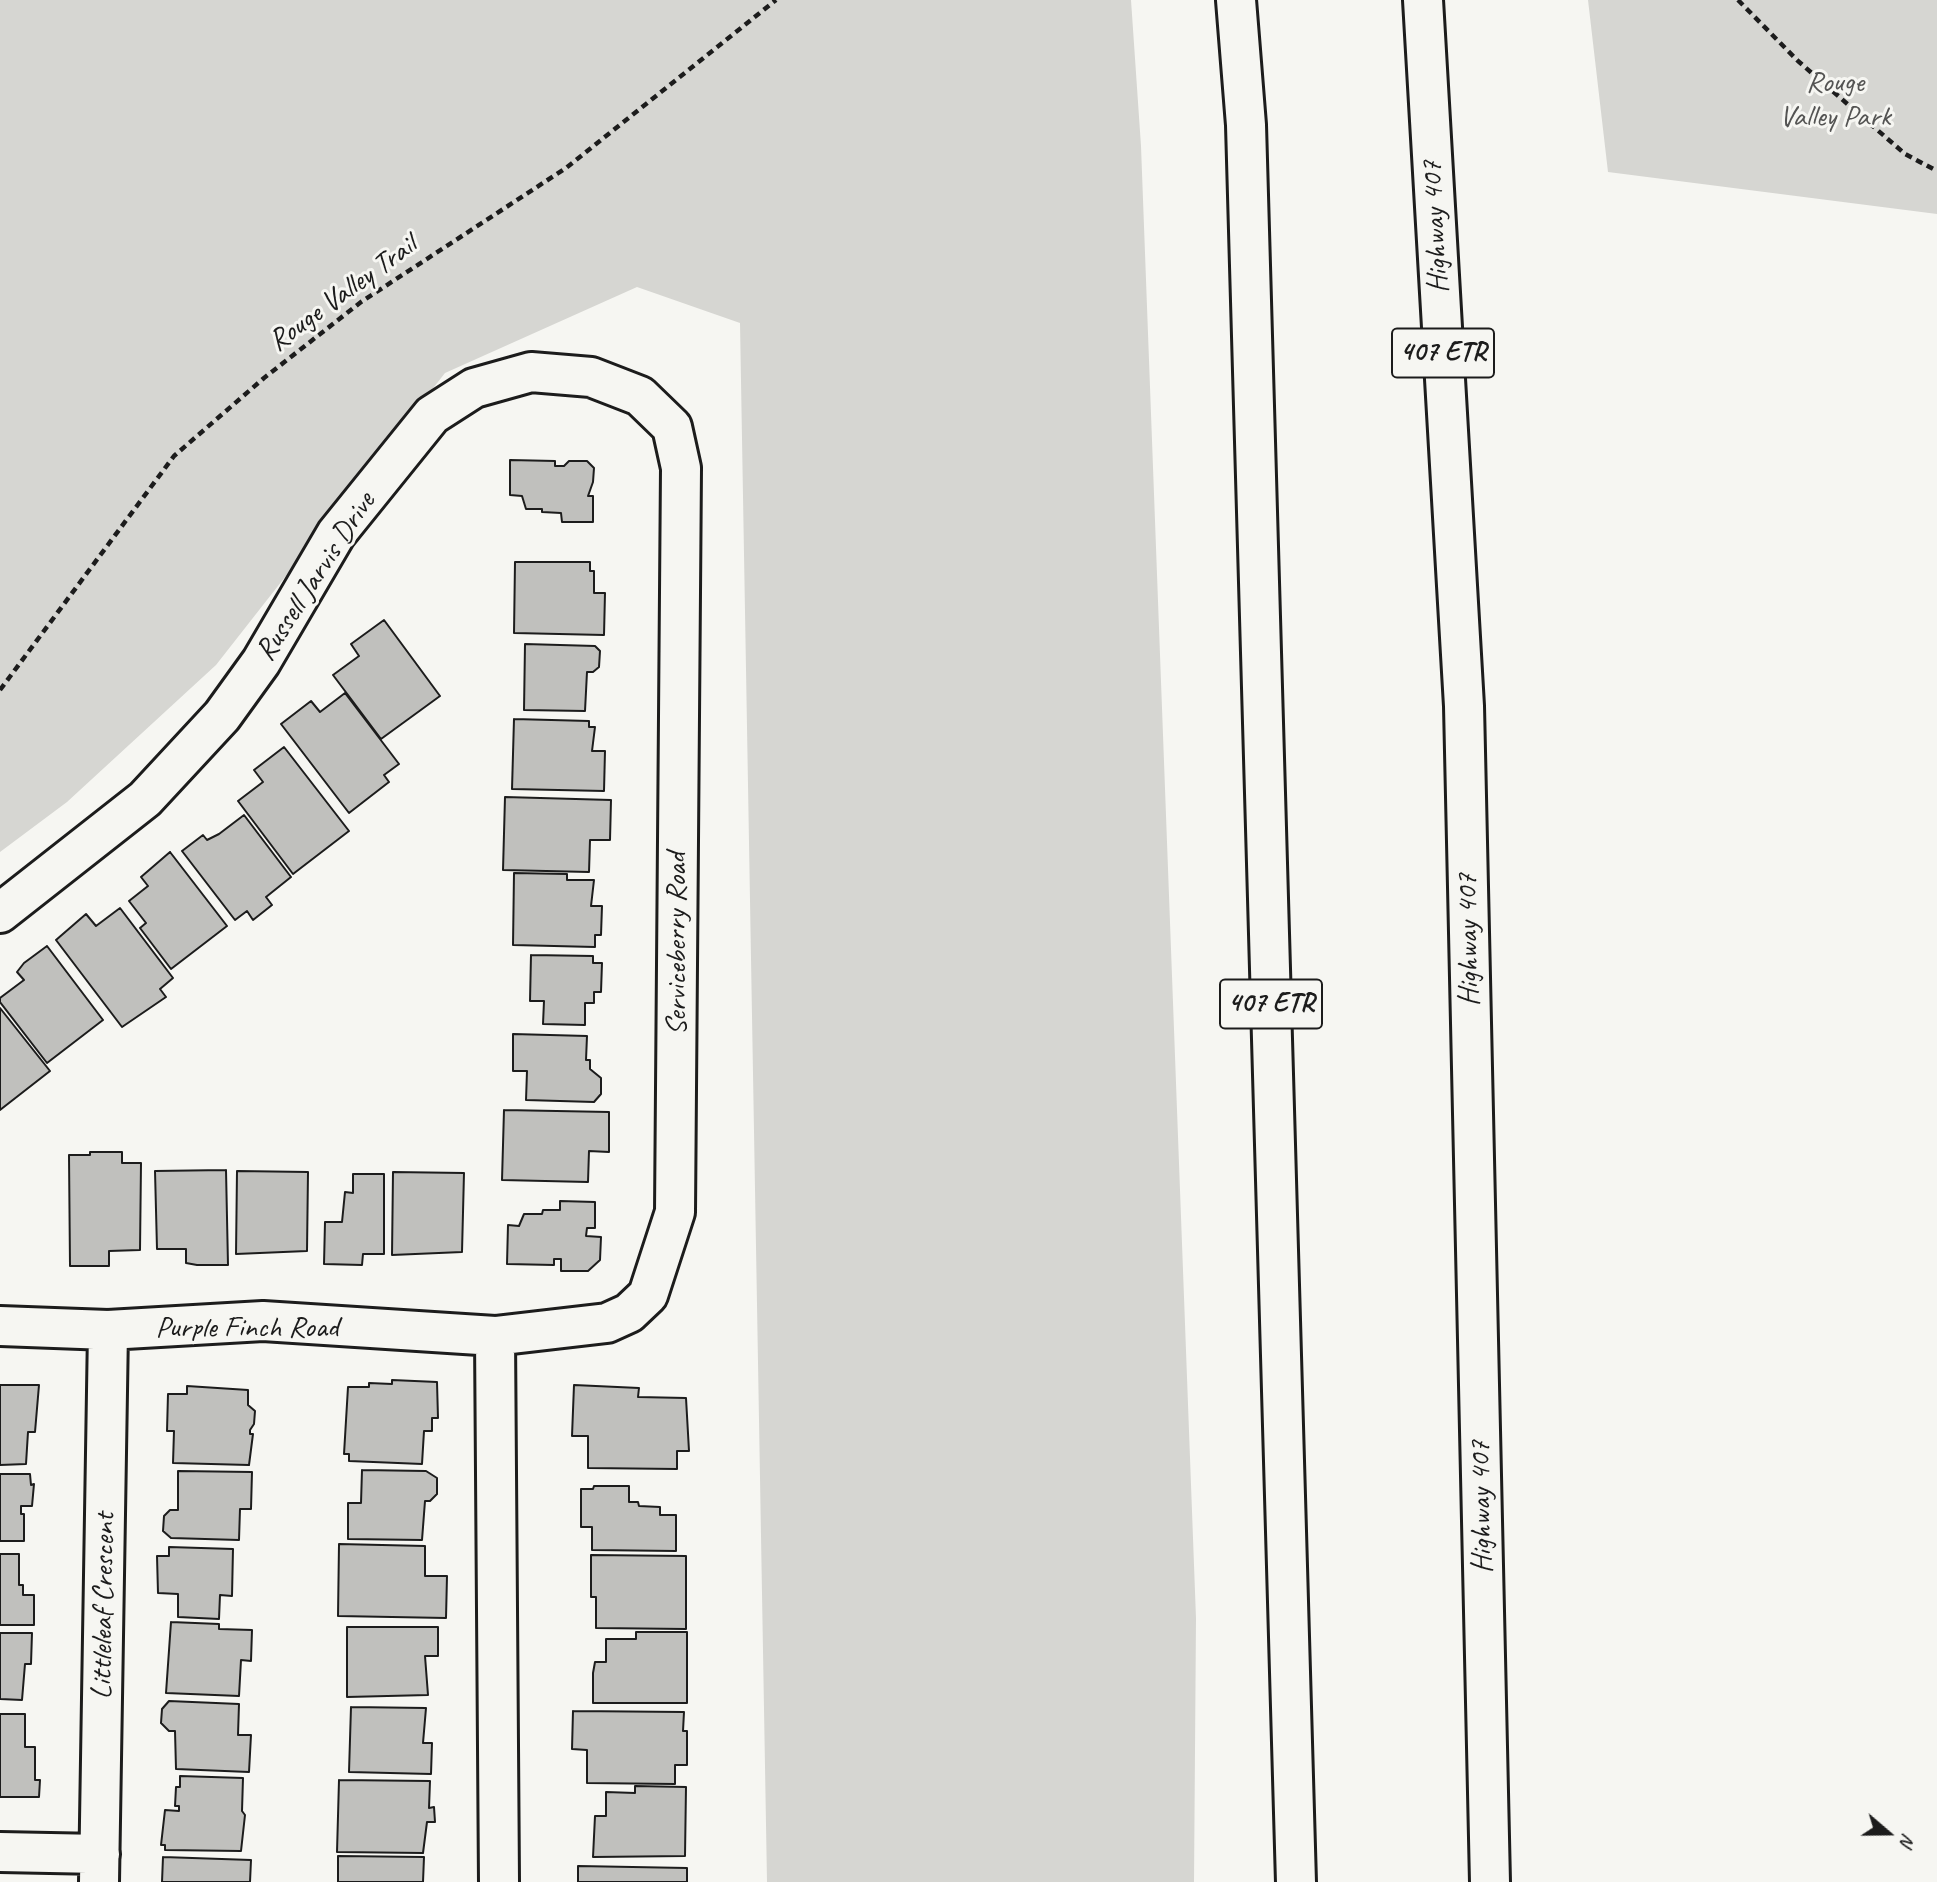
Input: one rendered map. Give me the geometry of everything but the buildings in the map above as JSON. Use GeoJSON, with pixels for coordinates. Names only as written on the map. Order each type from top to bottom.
{"type":"FeatureCollection","features":[{"type":"Feature","properties":{"kind":"main road","name":"407 ETR"},"geometry":{"type":"LineString","coordinates":[[1236,0],[1247,139],[1296,1882]]}},
{"type":"Feature","properties":{"kind":"main road","name":"Highway 407"},"geometry":{"type":"LineString","coordinates":[[1423,0],[1464,706],[1490,1882]]}},
{"type":"Feature","properties":{"kind":"main road","name":"Russell Jarvis Drive"},"geometry":{"type":"LineString","coordinates":[[0,914],[145,799],[222,716],[261,662],[336,534],[432,415],[474,388],[531,372],[591,377],[640,396],[672,427]]}},
{"type":"Feature","properties":{"kind":"main road","name":"Serviceberry Road"},"geometry":{"type":"LineString","coordinates":[[495,1336],[607,1323],[629,1313],[648,1295],[675,1212],[681,468],[672,427]]}},
{"type":"Feature","properties":{"kind":"main road","name":"Purple Finch Road"},"geometry":{"type":"LineString","coordinates":[[0,1326],[108,1330],[262,1321],[495,1336]]}},
{"type":"Feature","properties":{"kind":"main road","name":"Littleleaf Crescent"},"geometry":{"type":"LineString","coordinates":[[100,1868],[108,1330]]}},
{"type":"Feature","properties":{"kind":"main road"},"geometry":{"type":"LineString","coordinates":[[495,1336],[499,1882]]}},
{"type":"Feature","properties":{"kind":"main road"},"geometry":{"type":"LineString","coordinates":[[0,1852],[100,1868]]}},
{"type":"Feature","properties":{"kind":"path","name":"Rouge Valley Trail"},"geometry":{"type":"LineString","coordinates":[[0,690],[174,456],[264,378],[361,302],[566,167],[776,0]]}},
{"type":"Feature","properties":{"kind":"path"},"geometry":{"type":"LineString","coordinates":[[1738,0],[1798,61],[1896,145],[1937,171]]}},
{"type":"Feature","properties":{"kind":"green space"},"geometry":{"type":"Polygon","coordinates":[[[0,0],[1131,0],[1141,146],[1196,1618],[1194,1882],[767,1882],[740,323],[637,287],[445,373],[216,665],[67,802],[0,852],[0,0]]]}},
{"type":"Feature","properties":{"kind":"green space","name":"Rouge Valley Park"},"geometry":{"type":"Polygon","coordinates":[[[1588,0],[1937,0],[1937,214],[1608,172],[1588,0]]]}}]}
